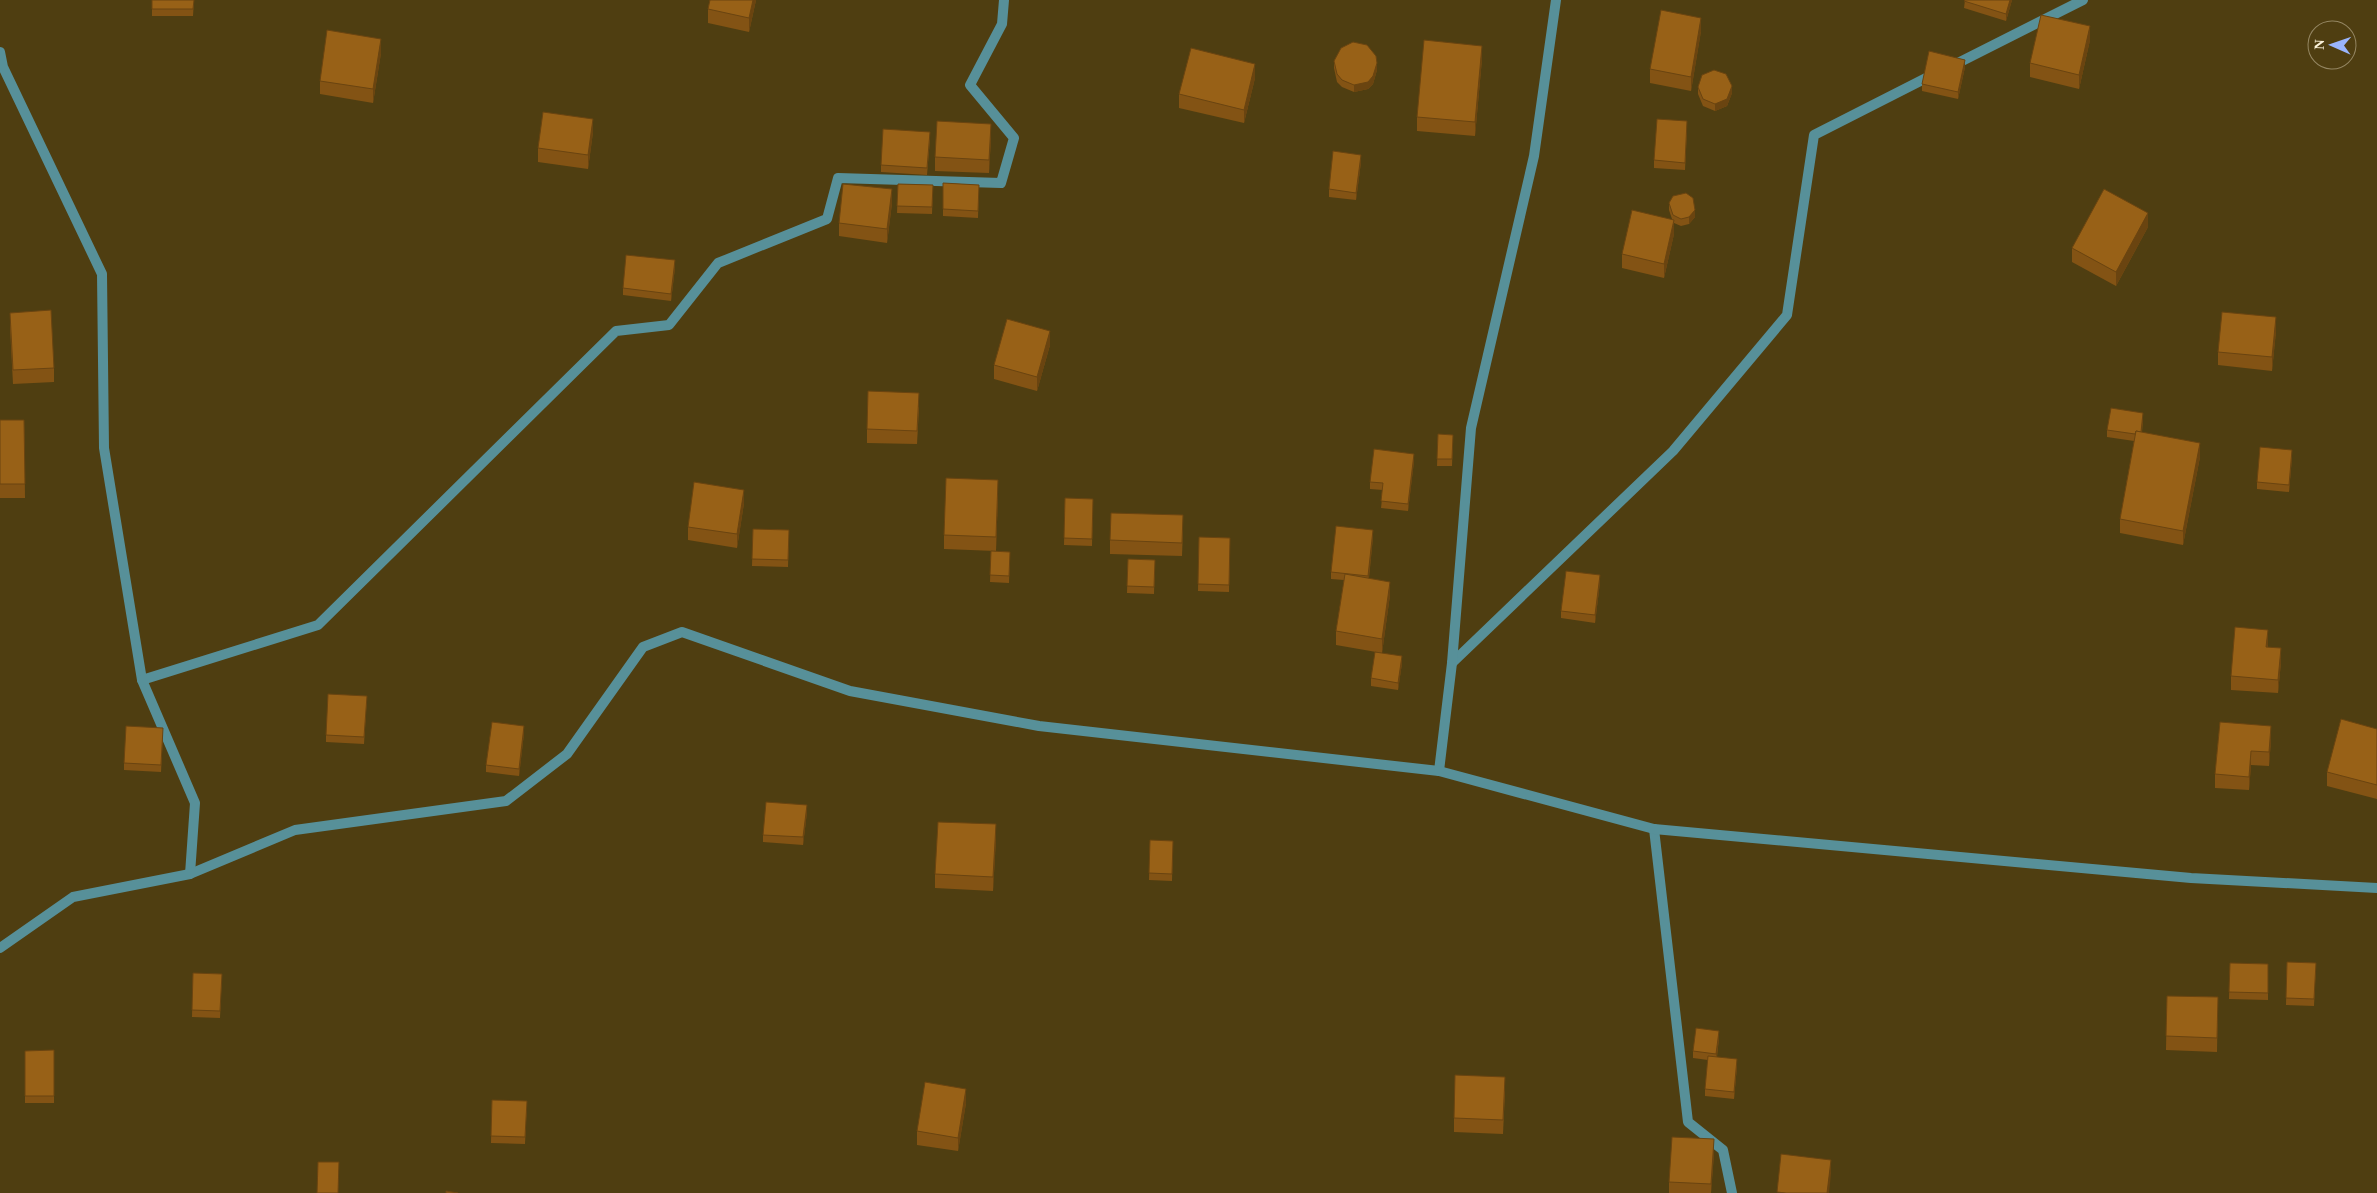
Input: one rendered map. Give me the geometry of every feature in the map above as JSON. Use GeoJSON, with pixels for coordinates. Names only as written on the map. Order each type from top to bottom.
{"type":"FeatureCollection","features":[{"type":"Feature","properties":{"kind":"street"},"geometry":{"type":"LineString","coordinates":[[142,680],[318,625],[616,331],[669,325],[718,263],[827,219],[838,178],[1001,183],[1014,138],[970,85],[1002,24],[1004,0]]}},
{"type":"Feature","properties":{"kind":"street"},"geometry":{"type":"LineString","coordinates":[[1439,771],[1452,662],[1471,428],[1534,156],[1556,0]]}},
{"type":"Feature","properties":{"kind":"street"},"geometry":{"type":"LineString","coordinates":[[1452,662],[1673,451],[1787,314],[1814,135],[2082,0]]}},
{"type":"Feature","properties":{"kind":"street"},"geometry":{"type":"LineString","coordinates":[[0,52],[3,67],[102,274],[104,448],[142,680],[195,803],[190,874]]}},
{"type":"Feature","properties":{"kind":"street"},"geometry":{"type":"LineString","coordinates":[[0,948],[73,897],[190,874],[295,830],[506,801],[568,754],[643,647],[682,632],[850,690],[1039,726],[1439,771],[1654,829],[2191,878],[2377,888]]}},
{"type":"Feature","properties":{"kind":"street"},"geometry":{"type":"LineString","coordinates":[[1654,829],[1688,1122],[1723,1150],[1732,1193]]}},
{"type":"Feature","properties":{"kind":"building"},"geometry":{"type":"Polygon","coordinates":[[[152,0],[194,0],[193,9],[152,9],[152,0]]]}},
{"type":"Feature","properties":{"kind":"building"},"geometry":{"type":"Polygon","coordinates":[[[710,0],[753,0],[749,18],[708,9],[710,0]]]}},
{"type":"Feature","properties":{"kind":"building"},"geometry":{"type":"Polygon","coordinates":[[[1965,0],[2010,0],[2006,14],[1965,0]]]}},
{"type":"Feature","properties":{"kind":"building"},"geometry":{"type":"Polygon","coordinates":[[[1661,10],[1701,18],[1691,77],[1650,69],[1661,10]]]}},
{"type":"Feature","properties":{"kind":"building"},"geometry":{"type":"Polygon","coordinates":[[[2041,15],[2090,26],[2079,75],[2030,63],[2041,15]]]}},
{"type":"Feature","properties":{"kind":"building"},"geometry":{"type":"Polygon","coordinates":[[[327,30],[381,39],[373,89],[320,81],[327,30]]]}},
{"type":"Feature","properties":{"kind":"building"},"geometry":{"type":"Polygon","coordinates":[[[1424,40],[1482,46],[1475,122],[1417,117],[1424,40]]]}},
{"type":"Feature","properties":{"kind":"building"},"geometry":{"type":"Polygon","coordinates":[[[1353,42],[1367,45],[1376,56],[1377,63],[1373,76],[1368,82],[1354,85],[1342,80],[1337,74],[1334,61],[1341,48],[1353,42]]]}},
{"type":"Feature","properties":{"kind":"building"},"geometry":{"type":"Polygon","coordinates":[[[1191,48],[1255,64],[1244,110],[1179,94],[1191,48]]]}},
{"type":"Feature","properties":{"kind":"building"},"geometry":{"type":"Polygon","coordinates":[[[1929,51],[1965,60],[1958,92],[1922,84],[1929,51]]]}},
{"type":"Feature","properties":{"kind":"building"},"geometry":{"type":"Polygon","coordinates":[[[1714,70],[1726,74],[1732,86],[1727,99],[1715,104],[1703,99],[1698,87],[1702,75],[1714,70]]]}},
{"type":"Feature","properties":{"kind":"building"},"geometry":{"type":"Polygon","coordinates":[[[543,112],[593,119],[588,155],[538,148],[543,112]]]}},
{"type":"Feature","properties":{"kind":"building"},"geometry":{"type":"Polygon","coordinates":[[[1657,119],[1687,121],[1685,163],[1654,160],[1657,119]]]}},
{"type":"Feature","properties":{"kind":"building"},"geometry":{"type":"Polygon","coordinates":[[[937,121],[991,124],[989,160],[935,157],[937,121]]]}},
{"type":"Feature","properties":{"kind":"building"},"geometry":{"type":"Polygon","coordinates":[[[883,129],[930,132],[927,168],[881,165],[883,129]]]}},
{"type":"Feature","properties":{"kind":"building"},"geometry":{"type":"Polygon","coordinates":[[[1333,151],[1361,155],[1356,193],[1329,189],[1333,151]]]}},
{"type":"Feature","properties":{"kind":"building"},"geometry":{"type":"Polygon","coordinates":[[[943,183],[979,185],[978,211],[943,209],[943,183]]]}},
{"type":"Feature","properties":{"kind":"building"},"geometry":{"type":"Polygon","coordinates":[[[843,184],[892,189],[887,229],[839,223],[843,184]]]}},
{"type":"Feature","properties":{"kind":"building"},"geometry":{"type":"Polygon","coordinates":[[[898,184],[933,185],[932,207],[897,206],[898,184]]]}},
{"type":"Feature","properties":{"kind":"building"},"geometry":{"type":"Polygon","coordinates":[[[2104,189],[2148,213],[2116,272],[2072,248],[2104,189]]]}},
{"type":"Feature","properties":{"kind":"building"},"geometry":{"type":"Polygon","coordinates":[[[1686,193],[1693,198],[1695,210],[1689,217],[1681,219],[1673,215],[1669,203],[1673,196],[1686,193]]]}},
{"type":"Feature","properties":{"kind":"building"},"geometry":{"type":"Polygon","coordinates":[[[1632,210],[1674,220],[1664,264],[1622,254],[1632,210]]]}},
{"type":"Feature","properties":{"kind":"building"},"geometry":{"type":"Polygon","coordinates":[[[626,255],[675,260],[671,294],[623,288],[626,255]]]}},
{"type":"Feature","properties":{"kind":"building"},"geometry":{"type":"Polygon","coordinates":[[[51,310],[54,368],[13,370],[10,313],[51,310]]]}},
{"type":"Feature","properties":{"kind":"building"},"geometry":{"type":"Polygon","coordinates":[[[2222,312],[2276,317],[2272,357],[2218,352],[2222,312]]]}},
{"type":"Feature","properties":{"kind":"building"},"geometry":{"type":"Polygon","coordinates":[[[1007,319],[1050,331],[1037,377],[994,365],[1007,319]]]}},
{"type":"Feature","properties":{"kind":"building"},"geometry":{"type":"Polygon","coordinates":[[[868,391],[919,393],[917,431],[867,429],[868,391]]]}},
{"type":"Feature","properties":{"kind":"building"},"geometry":{"type":"Polygon","coordinates":[[[2111,408],[2143,413],[2141,432],[2136,431],[2135,434],[2107,430],[2111,408]]]}},
{"type":"Feature","properties":{"kind":"building"},"geometry":{"type":"Polygon","coordinates":[[[0,420],[24,420],[25,484],[0,484],[0,420]]]}},
{"type":"Feature","properties":{"kind":"building"},"geometry":{"type":"Polygon","coordinates":[[[2136,431],[2200,443],[2183,531],[2120,519],[2136,431]]]}},
{"type":"Feature","properties":{"kind":"building"},"geometry":{"type":"Polygon","coordinates":[[[1438,434],[1453,435],[1452,459],[1437,459],[1438,434]]]}},
{"type":"Feature","properties":{"kind":"building"},"geometry":{"type":"Polygon","coordinates":[[[2260,447],[2292,450],[2289,485],[2257,482],[2260,447]]]}},
{"type":"Feature","properties":{"kind":"building"},"geometry":{"type":"Polygon","coordinates":[[[1374,449],[1414,454],[1408,504],[1381,501],[1383,483],[1370,482],[1374,449]]]}},
{"type":"Feature","properties":{"kind":"building"},"geometry":{"type":"Polygon","coordinates":[[[946,478],[998,480],[996,537],[944,535],[946,478]]]}},
{"type":"Feature","properties":{"kind":"building"},"geometry":{"type":"Polygon","coordinates":[[[694,482],[744,490],[737,534],[688,527],[694,482]]]}},
{"type":"Feature","properties":{"kind":"building"},"geometry":{"type":"Polygon","coordinates":[[[1065,498],[1093,499],[1092,539],[1064,538],[1065,498]]]}},
{"type":"Feature","properties":{"kind":"building"},"geometry":{"type":"Polygon","coordinates":[[[1111,513],[1183,515],[1182,543],[1110,540],[1111,513]]]}},
{"type":"Feature","properties":{"kind":"building"},"geometry":{"type":"Polygon","coordinates":[[[1336,526],[1373,530],[1368,576],[1331,572],[1336,526]]]}},
{"type":"Feature","properties":{"kind":"building"},"geometry":{"type":"Polygon","coordinates":[[[753,529],[789,530],[788,560],[752,559],[753,529]]]}},
{"type":"Feature","properties":{"kind":"building"},"geometry":{"type":"Polygon","coordinates":[[[1199,537],[1230,538],[1229,585],[1198,584],[1199,537]]]}},
{"type":"Feature","properties":{"kind":"building"},"geometry":{"type":"Polygon","coordinates":[[[991,551],[1010,552],[1009,576],[990,575],[991,551]]]}},
{"type":"Feature","properties":{"kind":"building"},"geometry":{"type":"Polygon","coordinates":[[[1128,559],[1155,560],[1154,587],[1127,586],[1128,559]]]}},
{"type":"Feature","properties":{"kind":"building"},"geometry":{"type":"Polygon","coordinates":[[[1566,571],[1600,575],[1595,615],[1561,611],[1566,571]]]}},
{"type":"Feature","properties":{"kind":"building"},"geometry":{"type":"Polygon","coordinates":[[[1345,574],[1390,582],[1382,639],[1336,631],[1345,574]]]}},
{"type":"Feature","properties":{"kind":"building"},"geometry":{"type":"Polygon","coordinates":[[[2235,627],[2268,630],[2266,647],[2281,648],[2278,680],[2231,676],[2235,627]]]}},
{"type":"Feature","properties":{"kind":"building"},"geometry":{"type":"Polygon","coordinates":[[[1375,652],[1402,656],[1398,683],[1371,678],[1375,652]]]}},
{"type":"Feature","properties":{"kind":"building"},"geometry":{"type":"Polygon","coordinates":[[[328,694],[367,696],[364,737],[326,735],[328,694]]]}},
{"type":"Feature","properties":{"kind":"building"},"geometry":{"type":"Polygon","coordinates":[[[2341,719],[2377,729],[2377,785],[2327,772],[2341,719]]]}},
{"type":"Feature","properties":{"kind":"building"},"geometry":{"type":"Polygon","coordinates":[[[492,722],[524,726],[519,769],[486,765],[492,722]]]}},
{"type":"Feature","properties":{"kind":"building"},"geometry":{"type":"Polygon","coordinates":[[[2220,722],[2271,726],[2269,752],[2251,751],[2249,777],[2215,774],[2220,722]]]}},
{"type":"Feature","properties":{"kind":"building"},"geometry":{"type":"Polygon","coordinates":[[[126,726],[163,728],[161,765],[124,763],[126,726]]]}},
{"type":"Feature","properties":{"kind":"building"},"geometry":{"type":"Polygon","coordinates":[[[766,802],[807,805],[803,837],[763,835],[766,802]]]}},
{"type":"Feature","properties":{"kind":"building"},"geometry":{"type":"Polygon","coordinates":[[[938,822],[996,824],[993,877],[935,874],[938,822]]]}},
{"type":"Feature","properties":{"kind":"building"},"geometry":{"type":"Polygon","coordinates":[[[1150,840],[1173,841],[1172,874],[1149,873],[1150,840]]]}},
{"type":"Feature","properties":{"kind":"building"},"geometry":{"type":"Polygon","coordinates":[[[2287,962],[2316,963],[2314,999],[2286,998],[2287,962]]]}},
{"type":"Feature","properties":{"kind":"building"},"geometry":{"type":"Polygon","coordinates":[[[2230,963],[2268,964],[2268,993],[2229,992],[2230,963]]]}},
{"type":"Feature","properties":{"kind":"building"},"geometry":{"type":"Polygon","coordinates":[[[193,973],[222,974],[220,1011],[192,1010],[193,973]]]}},
{"type":"Feature","properties":{"kind":"building"},"geometry":{"type":"Polygon","coordinates":[[[2167,996],[2218,997],[2217,1038],[2166,1036],[2167,996]]]}},
{"type":"Feature","properties":{"kind":"building"},"geometry":{"type":"Polygon","coordinates":[[[1696,1028],[1719,1031],[1716,1054],[1693,1051],[1696,1028]]]}},
{"type":"Feature","properties":{"kind":"building"},"geometry":{"type":"Polygon","coordinates":[[[54,1050],[54,1096],[25,1096],[25,1051],[54,1050]]]}},
{"type":"Feature","properties":{"kind":"building"},"geometry":{"type":"Polygon","coordinates":[[[1708,1056],[1737,1059],[1734,1092],[1705,1089],[1708,1056]]]}},
{"type":"Feature","properties":{"kind":"building"},"geometry":{"type":"Polygon","coordinates":[[[1455,1075],[1505,1077],[1503,1120],[1454,1118],[1455,1075]]]}},
{"type":"Feature","properties":{"kind":"building"},"geometry":{"type":"Polygon","coordinates":[[[925,1082],[966,1089],[958,1138],[917,1131],[925,1082]]]}},
{"type":"Feature","properties":{"kind":"building"},"geometry":{"type":"Polygon","coordinates":[[[492,1100],[527,1101],[525,1137],[491,1136],[492,1100]]]}},
{"type":"Feature","properties":{"kind":"building"},"geometry":{"type":"Polygon","coordinates":[[[1672,1137],[1714,1139],[1711,1184],[1669,1182],[1672,1137]]]}},
{"type":"Feature","properties":{"kind":"building"},"geometry":{"type":"Polygon","coordinates":[[[1781,1154],[1831,1160],[1827,1193],[1777,1192],[1781,1154]]]}},
{"type":"Feature","properties":{"kind":"building"},"geometry":{"type":"Polygon","coordinates":[[[318,1162],[339,1162],[338,1193],[317,1193],[318,1162]]]}}]}
